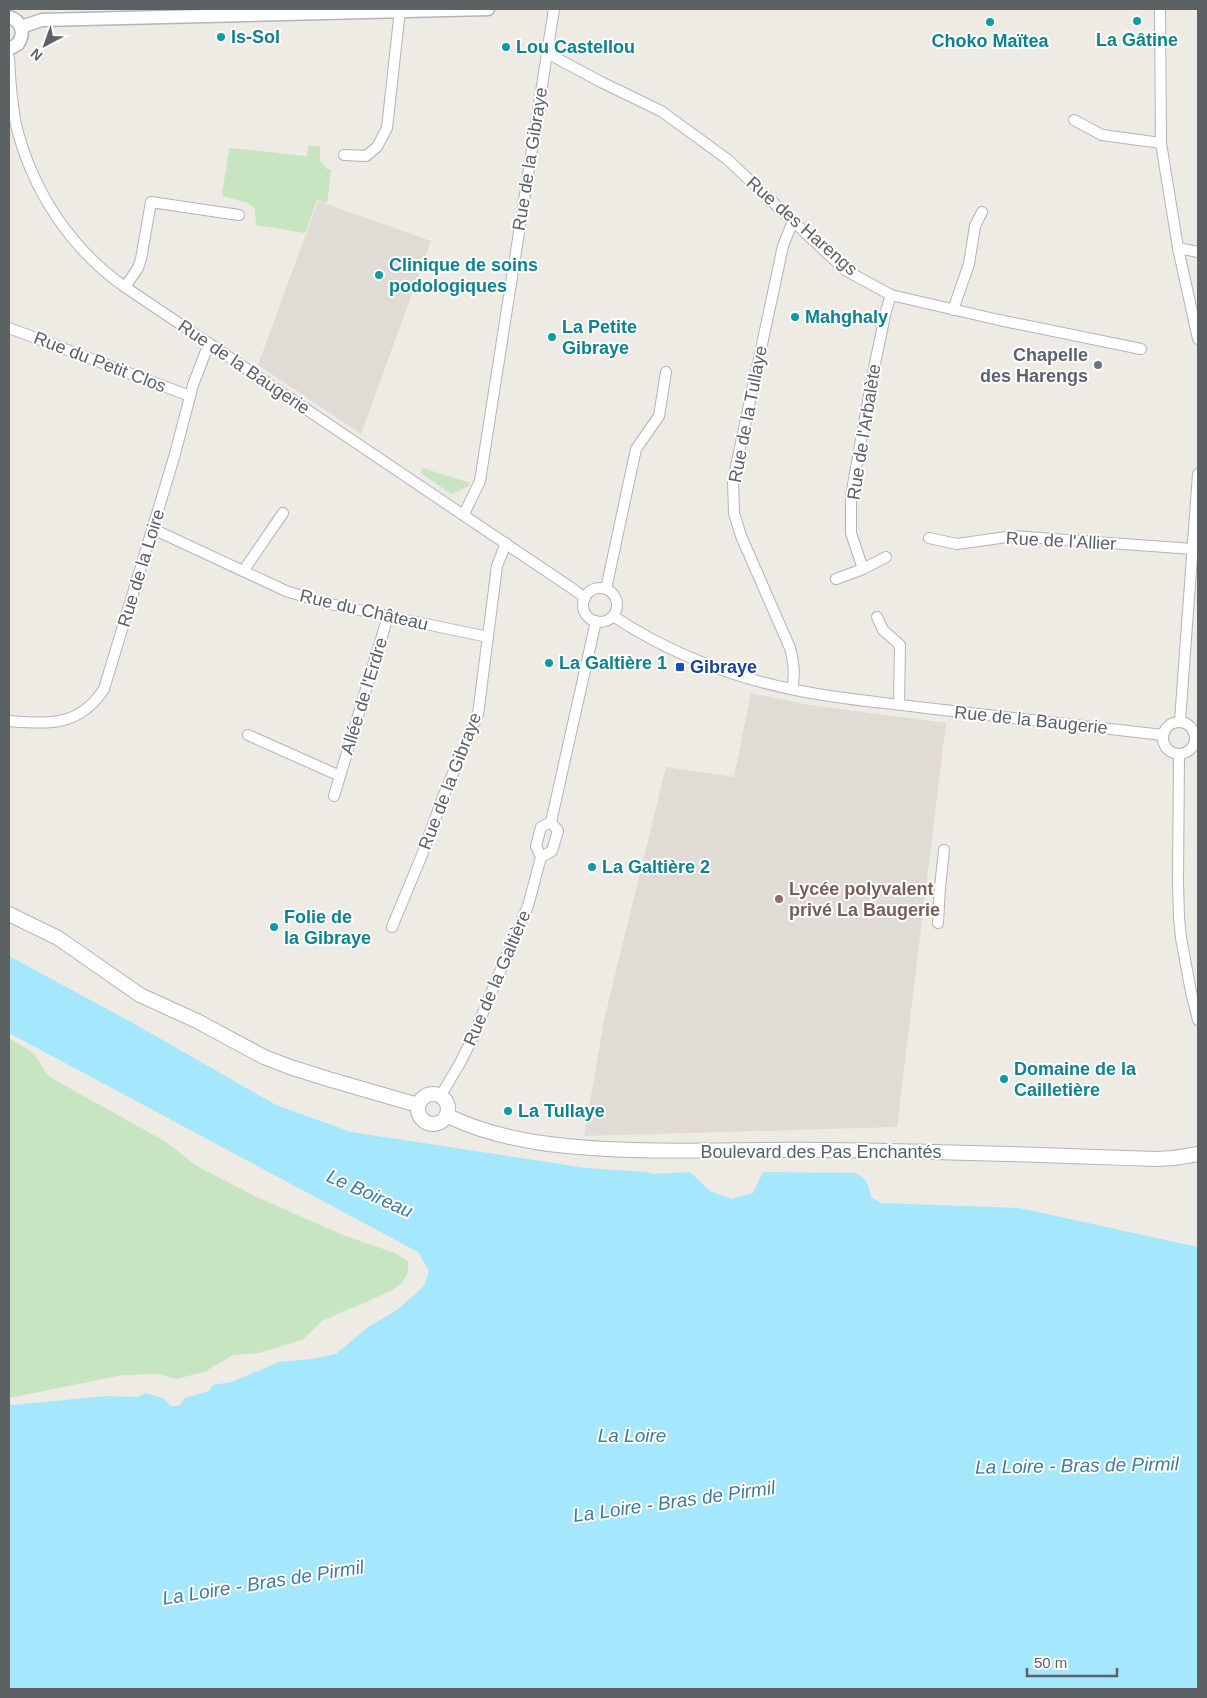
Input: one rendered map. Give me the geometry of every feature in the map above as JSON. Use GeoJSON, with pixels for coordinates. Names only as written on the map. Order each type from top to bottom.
{"type":"FeatureCollection","features":[{"type":"Feature","properties":{"kind":"main road"},"geometry":{"type":"LineString","coordinates":[[9,914],[58,938],[140,995],[197,1021],[264,1056],[290,1067],[328,1079],[418,1104]]}},
{"type":"Feature","properties":{"kind":"main road"},"geometry":{"type":"LineString","coordinates":[[428,1095],[441,1095],[448,1105],[448,1116],[438,1124],[426,1123],[420,1117],[418,1104],[428,1095]]}},
{"type":"Feature","properties":{"kind":"main road","name":"Boulevard des Pas Enchantés"},"geometry":{"type":"LineString","coordinates":[[448,1116],[478,1129],[497,1134],[543,1143],[603,1150],[841,1150],[1156,1159],[1198,1154]]}},
{"type":"Feature","properties":{"kind":"street"},"geometry":{"type":"LineString","coordinates":[[21,27],[42,20],[254,12],[488,9]]}},
{"type":"Feature","properties":{"kind":"street","name":"Rue de la Gibraye"},"geometry":{"type":"LineString","coordinates":[[464,514],[480,480],[554,9]]}},
{"type":"Feature","properties":{"kind":"street"},"geometry":{"type":"LineString","coordinates":[[1160,9],[1161,143],[1178,248],[1198,338]]}},
{"type":"Feature","properties":{"kind":"street"},"geometry":{"type":"LineString","coordinates":[[344,155],[366,156],[377,147],[388,128],[400,10]]}},
{"type":"Feature","properties":{"kind":"street"},"geometry":{"type":"LineString","coordinates":[[9,17],[16,20],[21,27],[22,34],[21,40],[15,47],[9,49]]}},
{"type":"Feature","properties":{"kind":"street","name":"Rue des Harengs"},"geometry":{"type":"LineString","coordinates":[[548,54],[661,111],[726,159],[845,270],[891,295],[953,310],[1141,349]]}},
{"type":"Feature","properties":{"kind":"street","name":"Rue de la Baugerie"},"geometry":{"type":"LineString","coordinates":[[9,57],[12,101],[17,128],[33,175],[44,198],[58,220],[89,258],[107,275],[464,514],[584,598]]}},
{"type":"Feature","properties":{"kind":"street"},"geometry":{"type":"LineString","coordinates":[[1074,120],[1102,135],[1161,143]]}},
{"type":"Feature","properties":{"kind":"street"},"geometry":{"type":"LineString","coordinates":[[125,287],[138,268],[141,259],[151,202],[239,215]]}},
{"type":"Feature","properties":{"kind":"street"},"geometry":{"type":"LineString","coordinates":[[953,310],[968,264],[975,226],[982,212]]}},
{"type":"Feature","properties":{"kind":"street","name":"Rue de la Tullaye"},"geometry":{"type":"LineString","coordinates":[[792,690],[794,659],[741,536],[734,513],[732,496],[733,480],[783,246],[793,221]]}},
{"type":"Feature","properties":{"kind":"street"},"geometry":{"type":"LineString","coordinates":[[1178,248],[1198,252]]}},
{"type":"Feature","properties":{"kind":"street","name":"Rue de l'Arbalète"},"geometry":{"type":"LineString","coordinates":[[863,569],[851,533],[851,496],[873,373],[891,295]]}},
{"type":"Feature","properties":{"kind":"street","name":"Rue du Petit Clos"},"geometry":{"type":"LineString","coordinates":[[9,328],[190,396]]}},
{"type":"Feature","properties":{"kind":"street","name":"Rue de la Loire"},"geometry":{"type":"LineString","coordinates":[[9,721],[61,722],[73,718],[91,706],[97,699],[108,678],[153,529],[190,396],[209,343]]}},
{"type":"Feature","properties":{"kind":"street"},"geometry":{"type":"LineString","coordinates":[[606,589],[636,449],[659,416],[666,372]]}},
{"type":"Feature","properties":{"kind":"street"},"geometry":{"type":"LineString","coordinates":[[1180,721],[1198,474]]}},
{"type":"Feature","properties":{"kind":"street"},"geometry":{"type":"LineString","coordinates":[[244,570],[283,513]]}},
{"type":"Feature","properties":{"kind":"street","name":"Rue du Château"},"geometry":{"type":"LineString","coordinates":[[153,529],[294,594],[325,603],[488,637]]}},
{"type":"Feature","properties":{"kind":"street","name":"Rue de l'Allier"},"geometry":{"type":"LineString","coordinates":[[929,538],[957,544],[1014,536],[1193,549]]}},
{"type":"Feature","properties":{"kind":"street","name":"Rue de la Gibraye"},"geometry":{"type":"LineString","coordinates":[[392,927],[478,714],[497,566],[506,543]]}},
{"type":"Feature","properties":{"kind":"street"},"geometry":{"type":"LineString","coordinates":[[836,579],[863,569],[886,557]]}},
{"type":"Feature","properties":{"kind":"street"},"geometry":{"type":"LineString","coordinates":[[594,589],[606,589],[613,594],[617,608],[613,616],[605,621],[596,621],[585,612],[583,606],[584,598],[588,592],[594,589]]}},
{"type":"Feature","properties":{"kind":"street","name":"Allée de l'Erdre"},"geometry":{"type":"LineString","coordinates":[[334,796],[388,616]]}},
{"type":"Feature","properties":{"kind":"street","name":"Rue de la Baugerie"},"geometry":{"type":"LineString","coordinates":[[613,616],[634,629],[692,658],[725,671],[792,690],[1163,735]]}},
{"type":"Feature","properties":{"kind":"street"},"geometry":{"type":"LineString","coordinates":[[877,617],[883,630],[900,645],[899,704]]}},
{"type":"Feature","properties":{"kind":"street","name":"Rue de la Galtière"},"geometry":{"type":"LineString","coordinates":[[551,822],[596,621]]}},
{"type":"Feature","properties":{"kind":"street"},"geometry":{"type":"LineString","coordinates":[[1180,721],[1187,723],[1193,729],[1197,740],[1187,752],[1179,754],[1170,752],[1165,747],[1163,735],[1166,727],[1171,723],[1180,721]]}},
{"type":"Feature","properties":{"kind":"street","name":"Allée de l'Erdre"},"geometry":{"type":"LineString","coordinates":[[248,735],[340,776]]}},
{"type":"Feature","properties":{"kind":"street"},"geometry":{"type":"LineString","coordinates":[[1179,754],[1179,917],[1191,992],[1198,1020]]}},
{"type":"Feature","properties":{"kind":"street","name":"Rue de la Galtière"},"geometry":{"type":"LineString","coordinates":[[441,1095],[464,1054],[528,906],[541,857],[536,846],[541,827],[551,822]]}},
{"type":"Feature","properties":{"kind":"street","name":"Rue de la Galtière"},"geometry":{"type":"LineString","coordinates":[[541,857],[552,851],[558,831],[551,822]]}},
{"type":"Feature","properties":{"kind":"street"},"geometry":{"type":"LineString","coordinates":[[938,923],[944,850]]}},
{"type":"Feature","properties":{"kind":"shaded area"},"geometry":{"type":"Polygon","coordinates":[[[318,201],[431,241],[361,434],[258,365],[318,201]]]}},
{"type":"Feature","properties":{"kind":"shaded area","name":"Lycée polyvalent privé La Baugerie"},"geometry":{"type":"Polygon","coordinates":[[[751,693],[809,705],[946,723],[897,1127],[584,1136],[604,1020],[666,767],[734,777],[751,693]]]}},
{"type":"Feature","properties":{"kind":"green space"},"geometry":{"type":"Polygon","coordinates":[[[308,146],[320,146],[320,161],[327,169],[331,169],[327,203],[317,200],[305,233],[256,225],[255,209],[248,203],[222,196],[229,148],[307,156],[308,146]]]}},
{"type":"Feature","properties":{"kind":"green space"},"geometry":{"type":"Polygon","coordinates":[[[423,468],[470,483],[469,486],[451,494],[421,473],[423,468]]]}},
{"type":"Feature","properties":{"kind":"green space"},"geometry":{"type":"Polygon","coordinates":[[[9,1038],[35,1054],[48,1076],[166,1142],[198,1167],[259,1198],[343,1235],[395,1253],[408,1261],[408,1272],[402,1283],[391,1291],[322,1321],[302,1340],[259,1353],[233,1355],[204,1372],[176,1379],[159,1374],[122,1375],[9,1398],[9,1038]]]}},
{"type":"Feature","properties":{"kind":"water","name":"La Loire"},"geometry":{"type":"Polygon","coordinates":[[[9,956],[131,1022],[276,1105],[351,1132],[586,1168],[647,1172],[652,1174],[690,1172],[710,1191],[731,1199],[753,1193],[763,1172],[855,1173],[863,1177],[867,1182],[871,1197],[881,1203],[1019,1208],[1198,1247],[1198,1689],[9,1689],[9,1404],[106,1396],[137,1397],[146,1393],[165,1399],[170,1406],[179,1406],[185,1398],[209,1391],[213,1385],[232,1382],[279,1362],[312,1359],[336,1354],[368,1327],[397,1310],[424,1286],[429,1271],[418,1252],[9,1033],[9,956]]]}},
{"type":"Feature","properties":{"kind":"place","name":"La Gâtine"},"geometry":{"type":"Point","coordinates":[1137,21]}},
{"type":"Feature","properties":{"kind":"place","name":"Choko Maïtea"},"geometry":{"type":"Point","coordinates":[990,22]}},
{"type":"Feature","properties":{"kind":"place","name":"Is-Sol"},"geometry":{"type":"Point","coordinates":[221,37]}},
{"type":"Feature","properties":{"kind":"place","name":"Lou Castellou"},"geometry":{"type":"Point","coordinates":[506,47]}},
{"type":"Feature","properties":{"kind":"place","name":"Clinique de soins podologiques"},"geometry":{"type":"Point","coordinates":[379,275]}},
{"type":"Feature","properties":{"kind":"place","name":"Mahghaly"},"geometry":{"type":"Point","coordinates":[795,317]}},
{"type":"Feature","properties":{"kind":"place","name":"La Petite Gibraye"},"geometry":{"type":"Point","coordinates":[552,337]}},
{"type":"Feature","properties":{"kind":"place","name":"Chapelle des Harengs"},"geometry":{"type":"Point","coordinates":[1098,365]}},
{"type":"Feature","properties":{"kind":"place","name":"La Galtière 1"},"geometry":{"type":"Point","coordinates":[549,663]}},
{"type":"Feature","properties":{"kind":"place","name":"Gibraye"},"geometry":{"type":"Point","coordinates":[680,667]}},
{"type":"Feature","properties":{"kind":"place","name":"La Galtière 2"},"geometry":{"type":"Point","coordinates":[592,867]}},
{"type":"Feature","properties":{"kind":"place","name":"Lycée polyvalent privé La Baugerie"},"geometry":{"type":"Point","coordinates":[779,899]}},
{"type":"Feature","properties":{"kind":"place","name":"Folie de la Gibraye"},"geometry":{"type":"Point","coordinates":[274,927]}},
{"type":"Feature","properties":{"kind":"place","name":"Domaine de la Cailletière"},"geometry":{"type":"Point","coordinates":[1004,1079]}},
{"type":"Feature","properties":{"kind":"place","name":"La Tullaye"},"geometry":{"type":"Point","coordinates":[508,1111]}},
{"type":"Feature","properties":{"kind":"water label","name":"Le Boireau"},"geometry":{"type":"Point","coordinates":[370,1193]}},
{"type":"Feature","properties":{"kind":"water label","name":"La Loire - Bras de Pirmil"},"geometry":{"type":"Point","coordinates":[1077,1465]}},
{"type":"Feature","properties":{"kind":"water label","name":"La Loire - Bras de Pirmil"},"geometry":{"type":"Point","coordinates":[674,1501]}},
{"type":"Feature","properties":{"kind":"water label","name":"La Loire - Bras de Pirmil"},"geometry":{"type":"Point","coordinates":[263,1582]}}]}
